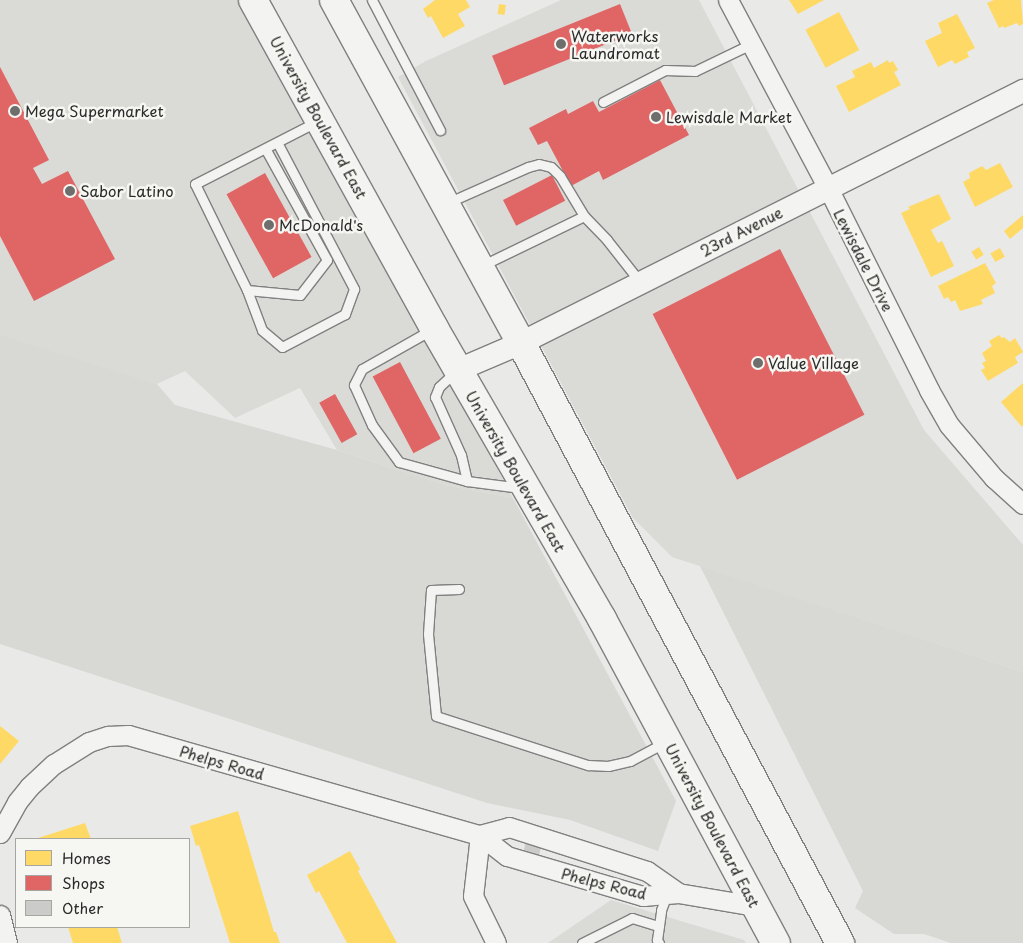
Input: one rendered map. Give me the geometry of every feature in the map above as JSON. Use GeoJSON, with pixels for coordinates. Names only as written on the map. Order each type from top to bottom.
{"type":"FeatureCollection","features":[{"type":"Feature","properties":{"kind":"main road","name":"University Boulevard East"},"geometry":{"type":"LineString","coordinates":[[253,0],[524,488],[602,620],[776,943]]}},
{"type":"Feature","properties":{"kind":"main road"},"geometry":{"type":"LineString","coordinates":[[334,0],[479,266],[840,943]]}},
{"type":"Feature","properties":{"kind":"street","name":"Lewisdale Drive"},"geometry":{"type":"LineString","coordinates":[[728,0],[828,188],[929,390],[949,424],[988,472],[1023,504]]}},
{"type":"Feature","properties":{"kind":"street","name":"23rd Avenue"},"geometry":{"type":"LineString","coordinates":[[458,370],[520,343],[1023,91]]}},
{"type":"Feature","properties":{"kind":"street","name":"Phelps Road"},"geometry":{"type":"LineString","coordinates":[[0,833],[17,802],[29,787],[54,764],[89,742],[108,736],[128,735],[480,835],[507,856],[643,896],[672,894],[756,906]]}},
{"type":"Feature","properties":{"kind":"street","name":"Phelps Road"},"geometry":{"type":"LineString","coordinates":[[480,835],[509,827],[647,871],[672,894]]}},
{"type":"Feature","properties":{"kind":"street"},"geometry":{"type":"LineString","coordinates":[[480,835],[473,896],[496,943]]}},
{"type":"Feature","properties":{"kind":"street"},"geometry":{"type":"LineString","coordinates":[[0,915],[7,943]]}},
{"type":"Feature","properties":{"kind":"lane"},"geometry":{"type":"LineString","coordinates":[[372,0],[440,130]]}},
{"type":"Feature","properties":{"kind":"lane"},"geometry":{"type":"LineString","coordinates":[[603,102],[665,70],[695,71],[751,44]]}},
{"type":"Feature","properties":{"kind":"lane"},"geometry":{"type":"LineString","coordinates":[[278,144],[354,289],[345,314],[282,347],[262,330],[247,290],[195,184],[278,144],[319,121]]}},
{"type":"Feature","properties":{"kind":"lane"},"geometry":{"type":"LineString","coordinates":[[247,290],[300,295],[327,260],[266,150]]}},
{"type":"Feature","properties":{"kind":"lane"},"geometry":{"type":"LineString","coordinates":[[445,205],[539,164],[551,167],[560,176],[584,216],[624,259],[640,282]]}},
{"type":"Feature","properties":{"kind":"lane"},"geometry":{"type":"LineString","coordinates":[[479,266],[584,216]]}},
{"type":"Feature","properties":{"kind":"lane"},"geometry":{"type":"LineString","coordinates":[[434,328],[362,369],[354,386],[372,426],[399,462],[466,481],[524,488]]}},
{"type":"Feature","properties":{"kind":"lane"},"geometry":{"type":"LineString","coordinates":[[458,370],[440,387],[436,397],[461,455],[466,481]]}},
{"type":"Feature","properties":{"kind":"lane"},"geometry":{"type":"LineString","coordinates":[[459,589],[432,590],[428,634],[436,716],[588,765],[608,766],[630,761],[667,740]]}},
{"type":"Feature","properties":{"kind":"lane"},"geometry":{"type":"LineString","coordinates":[[659,943],[657,940],[659,926],[672,894]]}},
{"type":"Feature","properties":{"kind":"lane"},"geometry":{"type":"LineString","coordinates":[[582,943],[632,918],[659,926]]}},
{"type":"Feature","properties":{"kind":"shaded area"},"geometry":{"type":"Polygon","coordinates":[[[0,0],[248,0],[513,498],[445,485],[337,450],[300,388],[235,418],[185,371],[157,384],[0,337],[0,0]]]}},
{"type":"Feature","properties":{"kind":"shaded area"},"geometry":{"type":"Polygon","coordinates":[[[561,0],[699,0],[924,430],[1023,545],[1023,672],[672,557],[633,518],[398,77],[426,61],[561,0]]]}},
{"type":"Feature","properties":{"kind":"shaded area"},"geometry":{"type":"Polygon","coordinates":[[[0,335],[157,384],[175,405],[337,450],[445,485],[513,498],[676,801],[658,851],[570,820],[487,803],[0,644],[0,335]]]}},
{"type":"Feature","properties":{"kind":"shaded area"},"geometry":{"type":"Polygon","coordinates":[[[700,566],[1023,672],[1023,943],[951,943],[924,934],[894,934],[855,908],[863,891],[700,566]]]}},
{"type":"Feature","properties":{"kind":"shaded area"},"geometry":{"type":"Polygon","coordinates":[[[611,900],[744,940],[746,943],[548,943],[611,900]]]}},
{"type":"Feature","properties":{"kind":"building: Homes"},"geometry":{"type":"Polygon","coordinates":[[[435,0],[466,0],[470,7],[458,14],[465,26],[443,38],[431,16],[428,18],[423,9],[435,0]]]}},
{"type":"Feature","properties":{"kind":"building: Homes"},"geometry":{"type":"Polygon","coordinates":[[[789,0],[824,0],[798,14],[789,0]]]}},
{"type":"Feature","properties":{"kind":"building: Homes"},"geometry":{"type":"Polygon","coordinates":[[[994,0],[1021,0],[1023,24],[1019,26],[1017,23],[999,28],[987,3],[994,0]]]}},
{"type":"Feature","properties":{"kind":"building: Homes"},"geometry":{"type":"Polygon","coordinates":[[[499,4],[506,5],[505,15],[498,14],[499,4]]]}},
{"type":"Feature","properties":{"kind":"building: Homes"},"geometry":{"type":"Polygon","coordinates":[[[839,12],[859,50],[826,68],[805,30],[839,12]]]}},
{"type":"Feature","properties":{"kind":"building: Homes"},"geometry":{"type":"Polygon","coordinates":[[[957,14],[975,48],[967,52],[969,57],[955,64],[952,60],[938,67],[925,41],[942,33],[938,23],[957,14]]]}},
{"type":"Feature","properties":{"kind":"building: Homes"},"geometry":{"type":"Polygon","coordinates":[[[888,60],[889,63],[893,61],[898,70],[894,72],[901,85],[849,112],[836,86],[855,77],[852,71],[871,62],[874,68],[888,60]]]}},
{"type":"Feature","properties":{"kind":"building: Homes"},"geometry":{"type":"Polygon","coordinates":[[[1000,163],[1013,187],[975,207],[963,182],[970,178],[969,173],[982,166],[986,170],[1000,163]]]}},
{"type":"Feature","properties":{"kind":"building: Homes"},"geometry":{"type":"Polygon","coordinates":[[[939,194],[951,219],[931,230],[938,243],[942,241],[954,266],[931,277],[901,213],[910,209],[908,207],[939,194]]]}},
{"type":"Feature","properties":{"kind":"building: Homes"},"geometry":{"type":"Polygon","coordinates":[[[1023,215],[1023,228],[1010,239],[1004,231],[1023,215]]]}},
{"type":"Feature","properties":{"kind":"building: Homes"},"geometry":{"type":"Polygon","coordinates":[[[979,247],[984,255],[976,259],[971,252],[979,247]]]}},
{"type":"Feature","properties":{"kind":"building: Homes"},"geometry":{"type":"Polygon","coordinates":[[[1000,248],[1005,257],[995,262],[990,253],[1000,248]]]}},
{"type":"Feature","properties":{"kind":"building: Homes"},"geometry":{"type":"Polygon","coordinates":[[[985,263],[996,283],[992,286],[995,293],[981,300],[983,304],[960,311],[955,300],[951,302],[948,297],[944,299],[938,286],[985,263]]]}},
{"type":"Feature","properties":{"kind":"building: Homes"},"geometry":{"type":"Polygon","coordinates":[[[999,335],[1010,342],[1015,338],[1023,352],[1015,357],[1018,363],[988,381],[981,370],[985,368],[982,363],[986,361],[982,353],[992,346],[989,341],[999,335]]]}},
{"type":"Feature","properties":{"kind":"building: Homes"},"geometry":{"type":"Polygon","coordinates":[[[1023,383],[1023,425],[1022,427],[1001,402],[1023,383]]]}},
{"type":"Feature","properties":{"kind":"building: Homes"},"geometry":{"type":"Polygon","coordinates":[[[0,726],[19,741],[0,764],[0,726]]]}},
{"type":"Feature","properties":{"kind":"building: Homes"},"geometry":{"type":"Polygon","coordinates":[[[238,811],[274,932],[276,932],[280,943],[230,943],[199,845],[196,846],[190,826],[238,811]]]}},
{"type":"Feature","properties":{"kind":"building: Homes"},"geometry":{"type":"Polygon","coordinates":[[[85,823],[91,838],[38,838],[85,823]]]}},
{"type":"Feature","properties":{"kind":"building: Homes"},"geometry":{"type":"Polygon","coordinates":[[[350,851],[360,869],[358,871],[397,943],[347,943],[319,891],[316,893],[307,875],[350,851]]]}},
{"type":"Feature","properties":{"kind":"building: Homes"},"geometry":{"type":"Polygon","coordinates":[[[68,928],[117,928],[122,943],[73,943],[68,928]]]}},
{"type":"Feature","properties":{"kind":"building: Shops","name":"Waterworks Laundromat"},"geometry":{"type":"Polygon","coordinates":[[[620,4],[632,34],[504,85],[492,56],[620,4]]]}},
{"type":"Feature","properties":{"kind":"building: Shops"},"geometry":{"type":"Polygon","coordinates":[[[0,67],[49,160],[33,168],[42,184],[68,171],[115,259],[34,301],[0,236],[0,67]]]}},
{"type":"Feature","properties":{"kind":"building: Shops"},"geometry":{"type":"Polygon","coordinates":[[[660,80],[689,135],[603,180],[599,171],[571,186],[547,141],[538,145],[529,128],[566,109],[568,114],[593,101],[599,112],[660,80]]]}},
{"type":"Feature","properties":{"kind":"building: Shops","name":"McDonald's"},"geometry":{"type":"Polygon","coordinates":[[[265,173],[312,257],[273,278],[227,194],[265,173]]]}},
{"type":"Feature","properties":{"kind":"building: Shops"},"geometry":{"type":"Polygon","coordinates":[[[552,175],[565,201],[516,226],[503,200],[552,175]]]}},
{"type":"Feature","properties":{"kind":"building: Shops","name":"Value Village"},"geometry":{"type":"Polygon","coordinates":[[[780,249],[864,415],[737,480],[653,314],[780,249]]]}},
{"type":"Feature","properties":{"kind":"building: Shops"},"geometry":{"type":"Polygon","coordinates":[[[400,362],[441,439],[413,453],[373,377],[400,362]]]}},
{"type":"Feature","properties":{"kind":"building: Shops"},"geometry":{"type":"Polygon","coordinates":[[[335,394],[357,434],[342,443],[319,403],[335,394]]]}},
{"type":"Feature","properties":{"kind":"building: Other"},"geometry":{"type":"Polygon","coordinates":[[[526,840],[542,844],[539,855],[524,850],[526,840]]]}},
{"type":"Feature","properties":{"kind":"place","name":"Waterworks Laundromat"},"geometry":{"type":"Point","coordinates":[561,44]}},
{"type":"Feature","properties":{"kind":"place","name":"Mega Supermarket"},"geometry":{"type":"Point","coordinates":[15,111]}},
{"type":"Feature","properties":{"kind":"place","name":"Lewisdale Market"},"geometry":{"type":"Point","coordinates":[656,117]}},
{"type":"Feature","properties":{"kind":"place","name":"Sabor Latino"},"geometry":{"type":"Point","coordinates":[70,191]}},
{"type":"Feature","properties":{"kind":"place","name":"McDonald's"},"geometry":{"type":"Point","coordinates":[269,225]}},
{"type":"Feature","properties":{"kind":"place","name":"Value Village"},"geometry":{"type":"Point","coordinates":[758,363]}}]}
